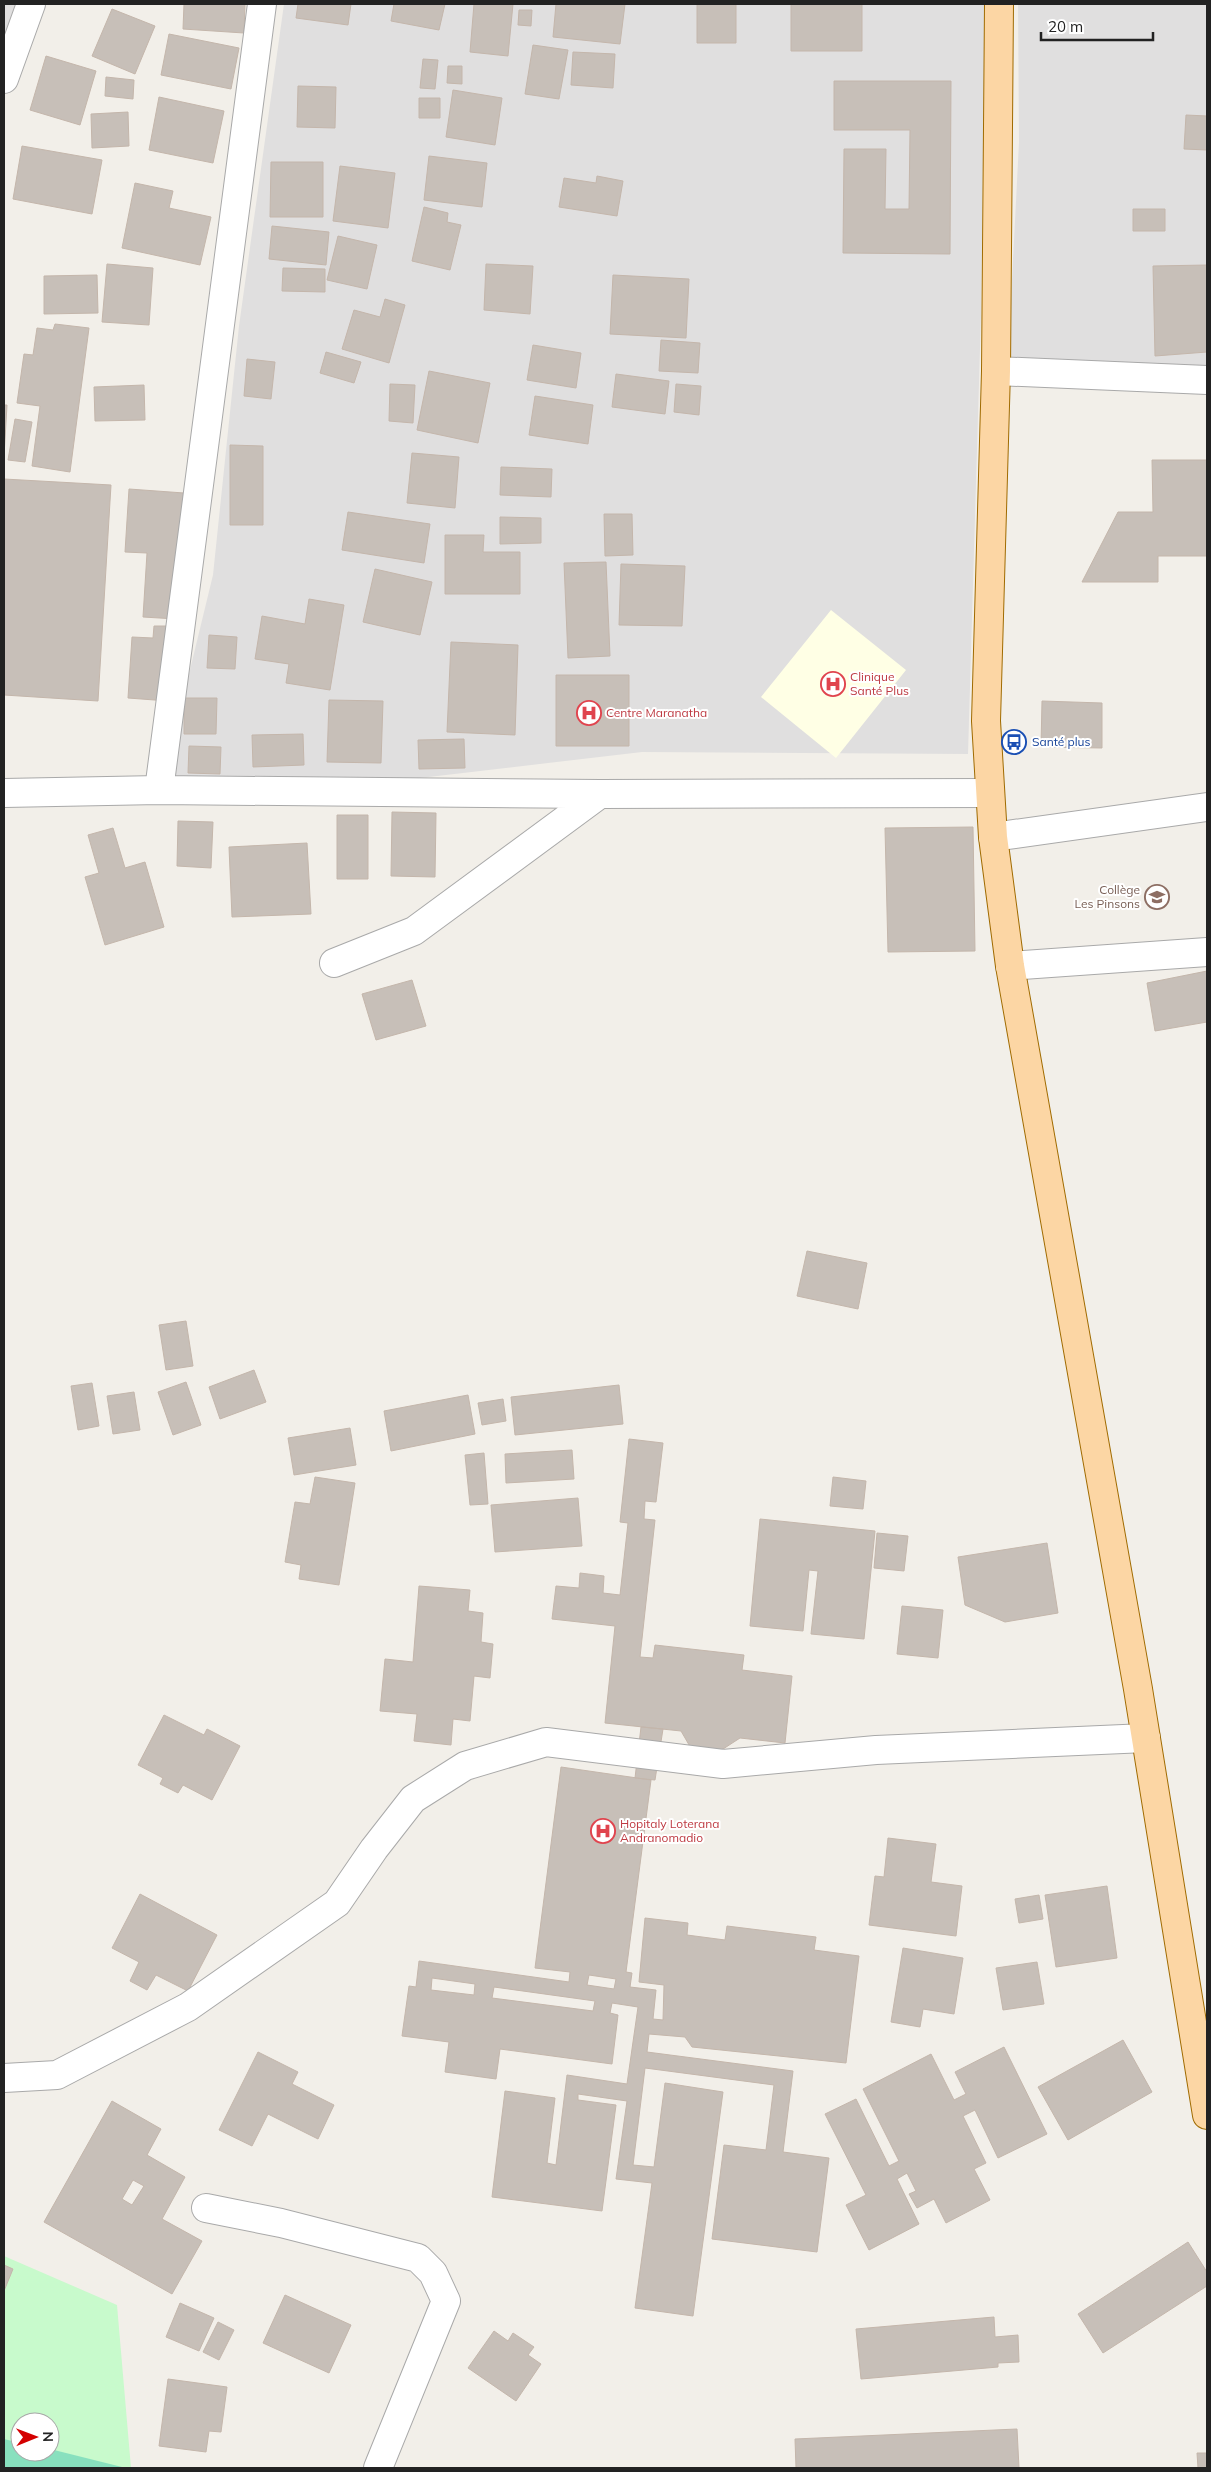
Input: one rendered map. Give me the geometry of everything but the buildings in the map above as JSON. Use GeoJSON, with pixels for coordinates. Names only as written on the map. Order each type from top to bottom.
{"type":"FeatureCollection","features":[{"type":"Feature","properties":{"kind":"main road"},"geometry":{"type":"LineString","coordinates":[[999,4],[996,371],[986,721],[993,838],[1010,966],[1146,1738],[1207,2115]]}},
{"type":"Feature","properties":{"kind":"street"},"geometry":{"type":"LineString","coordinates":[[4,80],[31,4]]}},
{"type":"Feature","properties":{"kind":"street"},"geometry":{"type":"LineString","coordinates":[[158,790],[262,4]]}},
{"type":"Feature","properties":{"kind":"street"},"geometry":{"type":"LineString","coordinates":[[996,371],[1207,380]]}},
{"type":"Feature","properties":{"kind":"street"},"geometry":{"type":"LineString","coordinates":[[4,793],[158,790],[600,794],[990,793]]}},
{"type":"Feature","properties":{"kind":"street"},"geometry":{"type":"LineString","coordinates":[[334,962],[414,931],[600,794]]}},
{"type":"Feature","properties":{"kind":"street"},"geometry":{"type":"LineString","coordinates":[[993,838],[1207,807]]}},
{"type":"Feature","properties":{"kind":"street"},"geometry":{"type":"LineString","coordinates":[[1010,966],[1207,952]]}},
{"type":"Feature","properties":{"kind":"street"},"geometry":{"type":"LineString","coordinates":[[4,2078],[57,2075],[188,2007],[336,1903],[374,1849],[413,1799],[465,1766],[546,1742],[724,1764],[876,1750],[1146,1738]]}},
{"type":"Feature","properties":{"kind":"street"},"geometry":{"type":"LineString","coordinates":[[206,2208],[281,2223],[418,2258],[433,2273],[446,2301],[378,2468]]}},
{"type":"Feature","properties":{"kind":"shaded area"},"geometry":{"type":"Polygon","coordinates":[[[4,4],[22,4],[4,48],[4,4]]]}},
{"type":"Feature","properties":{"kind":"shaded area"},"geometry":{"type":"Polygon","coordinates":[[[284,4],[985,4],[981,315],[968,754],[642,752],[403,780],[163,781],[213,575],[239,326],[284,4]]]}},
{"type":"Feature","properties":{"kind":"shaded area"},"geometry":{"type":"Polygon","coordinates":[[[1018,4],[1207,4],[1207,369],[1008,359],[1019,142],[1018,4]]]}},
{"type":"Feature","properties":{"kind":"shaded area","name":"Clinique Santé Plus"},"geometry":{"type":"Polygon","coordinates":[[[831,610],[906,670],[836,758],[761,697],[831,610]]]}},
{"type":"Feature","properties":{"kind":"green space"},"geometry":{"type":"Polygon","coordinates":[[[4,2256],[117,2305],[131,2468],[4,2468],[4,2256]]]}},
{"type":"Feature","properties":{"kind":"green space"},"geometry":{"type":"Polygon","coordinates":[[[4,2439],[10,2440],[10,2462],[60,2462],[60,2452],[126,2468],[4,2468],[4,2439]]]}},
{"type":"Feature","properties":{"kind":"place","name":"Clinique Santé Plus"},"geometry":{"type":"Point","coordinates":[833,684]}},
{"type":"Feature","properties":{"kind":"place","name":"Centre Maranatha"},"geometry":{"type":"Point","coordinates":[589,713]}},
{"type":"Feature","properties":{"kind":"place","name":"Santé plus"},"geometry":{"type":"Point","coordinates":[1014,742]}},
{"type":"Feature","properties":{"kind":"place","name":"Collège Les Pinsons"},"geometry":{"type":"Point","coordinates":[1157,897]}},
{"type":"Feature","properties":{"kind":"place","name":"Hopitaly Loterana Andranomadio"},"geometry":{"type":"Point","coordinates":[603,1831]}}]}
